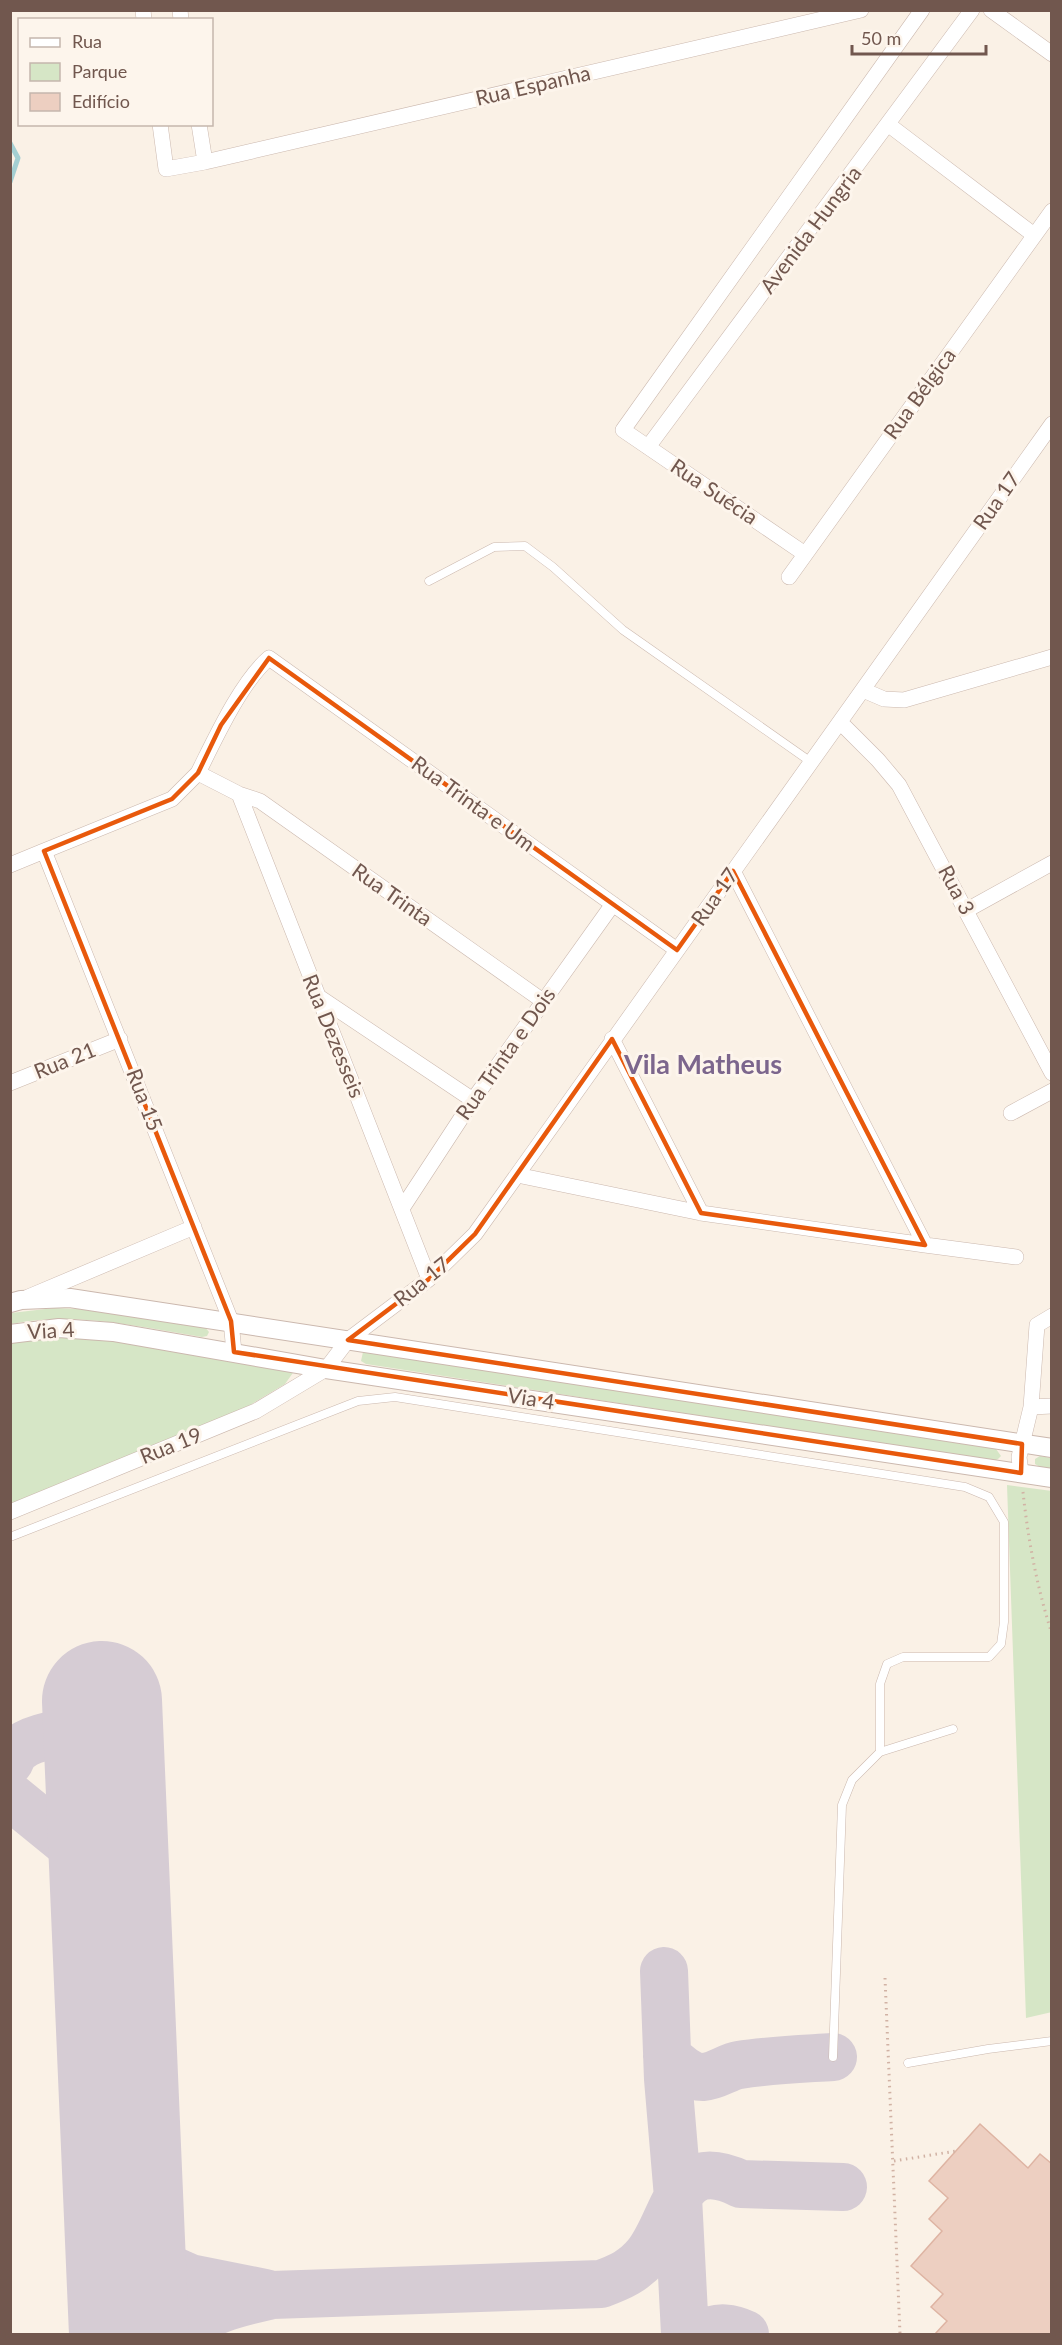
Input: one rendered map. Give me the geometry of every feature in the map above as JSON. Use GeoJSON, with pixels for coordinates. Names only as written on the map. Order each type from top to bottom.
{"type":"FeatureCollection","features":[{"type":"Feature","properties":{"kind":"street","name":"Rua Espanha"},"geometry":{"type":"LineString","coordinates":[[160,126],[166,169],[205,162],[861,10]]}},
{"type":"Feature","properties":{"kind":"street","name":"Avenida Hungria"},"geometry":{"type":"LineString","coordinates":[[623,430],[922,10]]}},
{"type":"Feature","properties":{"kind":"street","name":"Avenida Hungria"},"geometry":{"type":"LineString","coordinates":[[648,447],[972,10]]}},
{"type":"Feature","properties":{"kind":"street"},"geometry":{"type":"LineString","coordinates":[[991,10],[1052,54]]}},
{"type":"Feature","properties":{"kind":"street"},"geometry":{"type":"LineString","coordinates":[[888,125],[1034,235]]}},
{"type":"Feature","properties":{"kind":"street"},"geometry":{"type":"LineString","coordinates":[[199,126],[205,162]]}},
{"type":"Feature","properties":{"kind":"street","name":"Rua Bélgica"},"geometry":{"type":"LineString","coordinates":[[789,577],[1052,211]]}},
{"type":"Feature","properties":{"kind":"street","name":"Rua 17"},"geometry":{"type":"LineString","coordinates":[[326,1369],[348,1340],[429,1279],[475,1234],[1052,424]]}},
{"type":"Feature","properties":{"kind":"street","name":"Rua Suécia"},"geometry":{"type":"LineString","coordinates":[[623,430],[806,554]]}},
{"type":"Feature","properties":{"kind":"street"},"geometry":{"type":"LineString","coordinates":[[863,690],[884,699],[904,700],[1052,657]]}},
{"type":"Feature","properties":{"kind":"street","name":"Rua Trinta e Um"},"geometry":{"type":"LineString","coordinates":[[198,773],[221,725],[260,665],[269,658],[678,950]]}},
{"type":"Feature","properties":{"kind":"street","name":"Rua 3"},"geometry":{"type":"LineString","coordinates":[[840,722],[879,760],[899,785],[1052,1073]]}},
{"type":"Feature","properties":{"kind":"street"},"geometry":{"type":"LineString","coordinates":[[10,865],[172,799],[198,773],[238,794]]}},
{"type":"Feature","properties":{"kind":"street","name":"Rua Dezesseis"},"geometry":{"type":"LineString","coordinates":[[238,794],[316,995],[403,1207],[429,1279]]}},
{"type":"Feature","properties":{"kind":"street","name":"Rua Trinta"},"geometry":{"type":"LineString","coordinates":[[238,794],[260,801],[543,1001]]}},
{"type":"Feature","properties":{"kind":"street","name":"Rua 15"},"geometry":{"type":"LineString","coordinates":[[44,851],[231,1322],[234,1352]]}},
{"type":"Feature","properties":{"kind":"street"},"geometry":{"type":"LineString","coordinates":[[967,910],[1052,863]]}},
{"type":"Feature","properties":{"kind":"street"},"geometry":{"type":"LineString","coordinates":[[733,871],[925,1245]]}},
{"type":"Feature","properties":{"kind":"street","name":"Rua Trinta e Dois"},"geometry":{"type":"LineString","coordinates":[[403,1207],[473,1100],[614,904]]}},
{"type":"Feature","properties":{"kind":"street"},"geometry":{"type":"LineString","coordinates":[[316,995],[473,1100]]}},
{"type":"Feature","properties":{"kind":"street","name":"Rua 21"},"geometry":{"type":"LineString","coordinates":[[10,1083],[120,1039]]}},
{"type":"Feature","properties":{"kind":"street"},"geometry":{"type":"LineString","coordinates":[[612,1040],[701,1213]]}},
{"type":"Feature","properties":{"kind":"street"},"geometry":{"type":"LineString","coordinates":[[1011,1113],[1052,1091]]}},
{"type":"Feature","properties":{"kind":"street"},"geometry":{"type":"LineString","coordinates":[[517,1175],[701,1213],[1016,1257]]}},
{"type":"Feature","properties":{"kind":"street"},"geometry":{"type":"LineString","coordinates":[[16,1301],[194,1227]]}},
{"type":"Feature","properties":{"kind":"street","name":"Via 4"},"geometry":{"type":"LineString","coordinates":[[16,1301],[70,1298],[1052,1448]]}},
{"type":"Feature","properties":{"kind":"street"},"geometry":{"type":"LineString","coordinates":[[1021,1473],[1019,1457],[1031,1407],[1036,1325],[1052,1316]]}},
{"type":"Feature","properties":{"kind":"street","name":"Via 4"},"geometry":{"type":"LineString","coordinates":[[10,1334],[59,1328],[87,1329],[326,1369],[1052,1478]]}},
{"type":"Feature","properties":{"kind":"street","name":"Rua 19"},"geometry":{"type":"LineString","coordinates":[[10,1512],[256,1412],[326,1369]]}},
{"type":"Feature","properties":{"kind":"street"},"geometry":{"type":"LineString","coordinates":[[1031,1407],[1052,1406]]}},
{"type":"Feature","properties":{"kind":"lane"},"geometry":{"type":"LineString","coordinates":[[429,581],[494,547],[525,546],[553,567],[623,630],[811,762]]}},
{"type":"Feature","properties":{"kind":"lane"},"geometry":{"type":"LineString","coordinates":[[10,1537],[358,1401],[395,1397],[965,1487],[989,1497],[1004,1522],[1004,1622],[1001,1644],[989,1657],[903,1657],[887,1664],[880,1684],[880,1752]]}},
{"type":"Feature","properties":{"kind":"lane"},"geometry":{"type":"LineString","coordinates":[[833,2057],[842,1805],[852,1780],[880,1752],[953,1729]]}},
{"type":"Feature","properties":{"kind":"lane"},"geometry":{"type":"LineString","coordinates":[[908,2063],[1052,2041]]}},
{"type":"Feature","properties":{"kind":"path"},"geometry":{"type":"LineString","coordinates":[[1021,1473],[1027,1527],[1042,1603],[1052,1634]]}},
{"type":"Feature","properties":{"kind":"path"},"geometry":{"type":"LineString","coordinates":[[885,1978],[900,2334]]}},
{"type":"Feature","properties":{"kind":"path"},"geometry":{"type":"LineString","coordinates":[[894,2161],[956,2151]]}},
{"type":"Feature","properties":{"kind":"highlighted area"},"geometry":{"type":"Polygon","coordinates":[[[269,658],[677,950],[733,871],[925,1245],[701,1213],[612,1039],[475,1234],[429,1279],[348,1340],[1022,1444],[1021,1473],[234,1352],[231,1321],[44,851],[172,799],[198,773],[221,725],[269,658]]]}},
{"type":"Feature","properties":{"kind":"green space"},"geometry":{"type":"Polygon","coordinates":[[[54,1308],[79,1309],[204,1326],[209,1332],[207,1336],[202,1337],[130,1325],[59,1319],[11,1324],[11,1313],[54,1308]]]}},
{"type":"Feature","properties":{"kind":"green space"},"geometry":{"type":"Polygon","coordinates":[[[57,1336],[93,1338],[295,1370],[285,1384],[245,1408],[11,1504],[10,1343],[57,1336]]]}},
{"type":"Feature","properties":{"kind":"green space"},"geometry":{"type":"Polygon","coordinates":[[[363,1352],[996,1449],[1001,1456],[994,1461],[366,1364],[361,1361],[363,1352]]]}},
{"type":"Feature","properties":{"kind":"green space"},"geometry":{"type":"Polygon","coordinates":[[[1040,1456],[1051,1458],[1051,1469],[1035,1464],[1035,1459],[1040,1456]]]}},
{"type":"Feature","properties":{"kind":"green space"},"geometry":{"type":"Polygon","coordinates":[[[1007,1485],[1052,1491],[1052,2012],[1026,2018],[1007,1485]]]}},
{"type":"Feature","properties":{"kind":"building"},"geometry":{"type":"Polygon","coordinates":[[[980,2124],[1028,2168],[1040,2154],[1052,2164],[1052,2334],[935,2334],[947,2321],[931,2307],[943,2294],[911,2266],[942,2231],[929,2219],[948,2198],[929,2181],[980,2124]]]}},
{"type":"Feature","properties":{"kind":"waterway"},"geometry":{"type":"LineString","coordinates":[[10,143],[18,158],[10,182]]}},
{"type":"Feature","properties":{"kind":"taxiway"},"geometry":{"type":"LineString","coordinates":[[10,1761],[16,1751],[37,1739],[103,1729]]}},
{"type":"Feature","properties":{"kind":"taxiway"},"geometry":{"type":"LineString","coordinates":[[10,1796],[75,1849],[111,1910]]}},
{"type":"Feature","properties":{"kind":"taxiway"},"geometry":{"type":"LineString","coordinates":[[664,1971],[668,2079],[678,2197],[685,2334]]}},
{"type":"Feature","properties":{"kind":"taxiway"},"geometry":{"type":"LineString","coordinates":[[667,2056],[688,2073],[703,2077],[739,2065],[833,2057]]}},
{"type":"Feature","properties":{"kind":"taxiway"},"geometry":{"type":"LineString","coordinates":[[175,2334],[209,2314],[272,2295],[601,2284],[626,2273],[642,2261],[657,2240],[680,2193],[690,2182],[702,2176],[719,2176],[741,2184],[843,2187]]}},
{"type":"Feature","properties":{"kind":"taxiway"},"geometry":{"type":"LineString","coordinates":[[124,2234],[154,2262],[190,2278],[265,2293]]}},
{"type":"Feature","properties":{"kind":"taxiway"},"geometry":{"type":"LineString","coordinates":[[705,2334],[715,2329],[725,2328],[745,2334]]}},
{"type":"Feature","properties":{"kind":"runway"},"geometry":{"type":"LineString","coordinates":[[102,1701],[129,2334]]}},
{"type":"Feature","properties":{"kind":"district","name":"Vila Matheus"},"geometry":{"type":"Point","coordinates":[703,1065]}}]}
